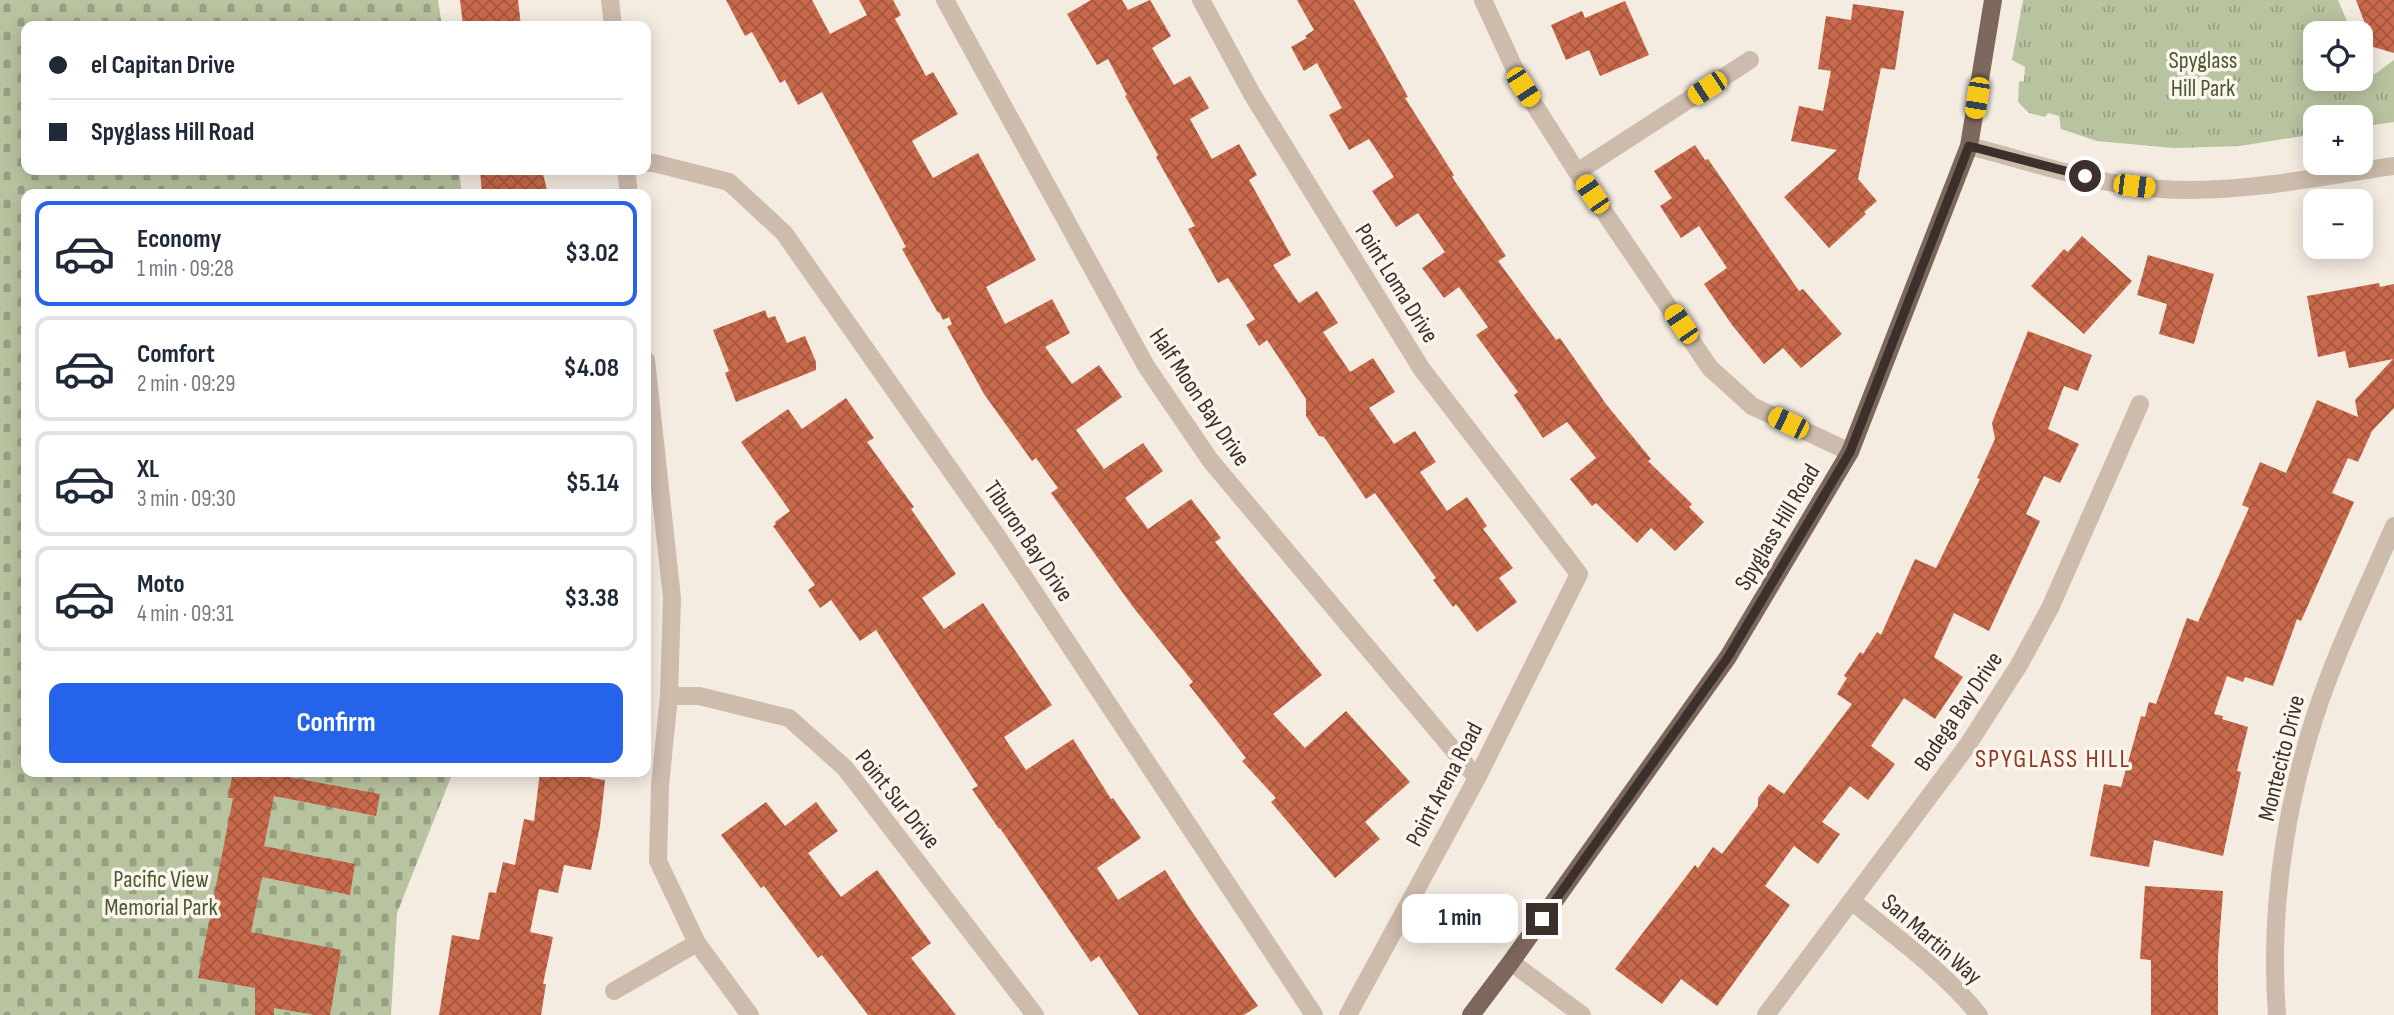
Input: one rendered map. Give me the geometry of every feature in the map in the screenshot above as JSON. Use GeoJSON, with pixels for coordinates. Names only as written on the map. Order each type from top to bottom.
{"type":"FeatureCollection","features":[{"type":"Feature","properties":{"kind":"main road","name":"Spyglass Hill Road"},"geometry":{"type":"LineString","coordinates":[[1471,1015],[1728,657],[1850,452],[1969,146],[1993,0]]}},
{"type":"Feature","properties":{"kind":"street"},"geometry":{"type":"LineString","coordinates":[[610,0],[612,21]]}},
{"type":"Feature","properties":{"kind":"street","name":"Half Moon Bay Drive"},"geometry":{"type":"LineString","coordinates":[[945,0],[1146,366],[1188,429],[1210,460],[1477,778]]}},
{"type":"Feature","properties":{"kind":"street","name":"Point Loma Drive"},"geometry":{"type":"LineString","coordinates":[[1200,0],[1252,94],[1421,368],[1579,574]]}},
{"type":"Feature","properties":{"kind":"street"},"geometry":{"type":"LineString","coordinates":[[1483,0],[1523,87],[1577,172],[1710,368],[1752,406],[1850,452]]}},
{"type":"Feature","properties":{"kind":"street"},"geometry":{"type":"LineString","coordinates":[[1577,172],[1750,60]]}},
{"type":"Feature","properties":{"kind":"street"},"geometry":{"type":"LineString","coordinates":[[1969,146],[2108,182],[2160,189],[2210,190],[2394,166]]}},
{"type":"Feature","properties":{"kind":"street","name":"Tiburon Bay Drive"},"geometry":{"type":"LineString","coordinates":[[651,163],[729,182],[783,233],[999,539],[1314,1015]]}},
{"type":"Feature","properties":{"kind":"street","name":"Bodega Bay Drive"},"geometry":{"type":"LineString","coordinates":[[1766,1015],[1967,746],[2019,665],[2050,608],[2140,404]]}},
{"type":"Feature","properties":{"kind":"street"},"geometry":{"type":"LineString","coordinates":[[651,406],[672,597],[669,696],[660,785],[658,861],[697,943],[750,1015]]}},
{"type":"Feature","properties":{"kind":"street","name":"Montecito Drive"},"geometry":{"type":"LineString","coordinates":[[2277,1015],[2277,918],[2282,865],[2294,793],[2330,672],[2394,526]]}},
{"type":"Feature","properties":{"kind":"street","name":"Point Arena Road"},"geometry":{"type":"LineString","coordinates":[[1348,1015],[1477,778],[1579,574]]}},
{"type":"Feature","properties":{"kind":"street","name":"Point Sur Drive"},"geometry":{"type":"LineString","coordinates":[[669,696],[699,696],[789,718],[845,768],[1035,1015]]}},
{"type":"Feature","properties":{"kind":"street","name":"San Martin Way"},"geometry":{"type":"LineString","coordinates":[[1852,901],[1943,977],[1963,995],[1979,1015]]}},
{"type":"Feature","properties":{"kind":"street"},"geometry":{"type":"LineString","coordinates":[[614,990],[697,943]]}},
{"type":"Feature","properties":{"kind":"street"},"geometry":{"type":"LineString","coordinates":[[1511,962],[1582,1015]]}},
{"type":"Feature","properties":{"kind":"green space","name":"Pacific View Memorial Park"},"geometry":{"type":"Polygon","coordinates":[[[0,0],[438,0],[441,21],[21,21],[21,175],[460,175],[461,189],[21,189],[21,777],[451,777],[397,913],[391,1015],[0,1015],[0,0]]]}},
{"type":"Feature","properties":{"kind":"green space","name":"Spyglass Hill Park"},"geometry":{"type":"Polygon","coordinates":[[[2023,0],[2338,0],[2347,21],[2303,21],[2303,91],[2373,91],[2373,74],[2394,60],[2394,122],[2373,125],[2373,105],[2303,105],[2303,136],[2240,146],[2173,148],[2097,141],[2061,129],[2059,116],[2048,113],[2045,117],[2029,113],[2018,102],[2019,82],[2024,81],[2025,67],[2012,60],[2023,0]]]}},
{"type":"Feature","properties":{"kind":"building"},"geometry":{"type":"Polygon","coordinates":[[[460,0],[518,0],[520,21],[462,21],[460,0]]]}},
{"type":"Feature","properties":{"kind":"building"},"geometry":{"type":"Polygon","coordinates":[[[726,0],[812,0],[830,34],[867,15],[859,0],[893,0],[901,15],[895,19],[926,76],[933,72],[958,114],[912,141],[933,178],[978,153],[1036,260],[986,287],[1005,324],[1052,299],[1070,333],[1045,347],[1072,384],[1099,365],[1122,397],[1076,430],[1104,469],[1143,443],[1163,471],[1125,498],[1148,529],[1191,499],[1221,538],[1215,542],[1322,675],[1273,714],[1305,748],[1346,711],[1410,782],[1365,822],[1380,839],[1335,878],[1271,802],[1276,798],[1242,761],[1246,758],[1189,685],[1193,682],[1133,607],[1051,493],[1058,488],[1036,458],[1032,461],[984,394],[947,327],[952,324],[949,317],[943,320],[938,313],[902,249],[906,247],[822,92],[798,105],[785,80],[780,83],[752,32],[745,36],[726,0]]]}},
{"type":"Feature","properties":{"kind":"building"},"geometry":{"type":"Polygon","coordinates":[[[1091,0],[1122,0],[1128,10],[1150,0],[1171,36],[1152,48],[1174,85],[1190,76],[1209,108],[1190,119],[1212,159],[1239,144],[1257,175],[1249,180],[1291,255],[1273,265],[1299,303],[1317,291],[1338,323],[1323,332],[1350,372],[1373,358],[1395,392],[1369,408],[1394,444],[1415,431],[1436,462],[1420,472],[1447,511],[1467,497],[1487,526],[1483,529],[1513,568],[1499,578],[1517,602],[1477,632],[1456,604],[1453,607],[1433,580],[1436,578],[1375,493],[1366,499],[1324,437],[1319,436],[1306,416],[1306,399],[1291,376],[1267,340],[1259,346],[1246,325],[1255,319],[1228,278],[1218,283],[1188,229],[1195,226],[1156,157],[1158,155],[1108,59],[1097,65],[1067,14],[1091,0]]]}},
{"type":"Feature","properties":{"kind":"building"},"geometry":{"type":"Polygon","coordinates":[[[1297,0],[1354,0],[1408,97],[1405,98],[1454,175],[1452,177],[1506,256],[1498,261],[1556,340],[1560,338],[1606,404],[1651,459],[1648,461],[1692,504],[1689,507],[1704,522],[1675,551],[1651,528],[1637,543],[1596,503],[1592,506],[1570,479],[1596,458],[1567,422],[1543,438],[1514,395],[1518,392],[1476,335],[1488,327],[1459,287],[1444,298],[1422,268],[1445,252],[1418,213],[1396,227],[1372,191],[1394,177],[1369,139],[1349,150],[1329,115],[1342,108],[1317,63],[1304,71],[1291,47],[1307,38],[1305,36],[1314,30],[1297,0]]]}},
{"type":"Feature","properties":{"kind":"building"},"geometry":{"type":"Polygon","coordinates":[[[2356,0],[2394,0],[2394,53],[2373,47],[2373,21],[2364,21],[2356,0]]]}},
{"type":"Feature","properties":{"kind":"building"},"geometry":{"type":"Polygon","coordinates":[[[1625,1],[1649,55],[1600,76],[1589,50],[1566,60],[1551,25],[1582,11],[1585,18],[1625,1]]]}},
{"type":"Feature","properties":{"kind":"building"},"geometry":{"type":"Polygon","coordinates":[[[1853,4],[1904,11],[1895,70],[1881,68],[1858,179],[1877,201],[1829,248],[1784,197],[1837,150],[1791,141],[1799,106],[1823,111],[1831,71],[1818,69],[1826,16],[1851,20],[1853,4]]]}},
{"type":"Feature","properties":{"kind":"building"},"geometry":{"type":"Polygon","coordinates":[[[1695,145],[1705,160],[1708,159],[1799,291],[1803,289],[1842,334],[1801,368],[1783,348],[1764,364],[1732,325],[1704,284],[1727,268],[1699,226],[1681,238],[1660,206],[1672,198],[1654,171],[1695,145]]]}},
{"type":"Feature","properties":{"kind":"building"},"geometry":{"type":"Polygon","coordinates":[[[480,175],[543,175],[547,189],[482,189],[480,175]]]}},
{"type":"Feature","properties":{"kind":"building"},"geometry":{"type":"Polygon","coordinates":[[[2082,236],[2132,281],[2084,334],[2031,286],[2064,249],[2068,252],[2082,236]]]}},
{"type":"Feature","properties":{"kind":"building"},"geometry":{"type":"Polygon","coordinates":[[[2148,255],[2214,274],[2194,344],[2159,334],[2167,304],[2137,295],[2148,255]]]}},
{"type":"Feature","properties":{"kind":"building"},"geometry":{"type":"Polygon","coordinates":[[[2379,283],[2380,287],[2394,284],[2394,408],[2372,431],[2358,462],[2348,458],[2332,493],[2354,502],[2301,621],[2297,619],[2273,686],[2245,677],[2243,682],[2227,676],[2214,714],[2248,727],[2237,771],[2241,772],[2223,856],[2154,840],[2149,867],[2090,856],[2104,784],[2121,787],[2141,716],[2145,717],[2149,702],[2156,704],[2187,618],[2198,622],[2249,508],[2242,505],[2260,462],[2286,473],[2317,400],[2358,417],[2355,400],[2393,359],[2349,368],[2345,351],[2318,357],[2307,296],[2379,283]]]}},
{"type":"Feature","properties":{"kind":"building"},"geometry":{"type":"Polygon","coordinates":[[[765,310],[768,318],[775,316],[787,343],[805,336],[816,362],[816,370],[736,402],[725,373],[729,371],[713,330],[765,310]]]}},
{"type":"Feature","properties":{"kind":"building"},"geometry":{"type":"Polygon","coordinates":[[[2028,331],[2092,355],[2078,391],[2064,386],[2048,429],[2079,444],[2060,483],[2044,476],[2026,514],[2040,521],[1989,631],[1954,613],[1934,657],[1963,677],[1935,719],[1904,698],[1871,746],[1895,764],[1868,800],[1850,786],[1822,822],[1840,834],[1818,864],[1794,846],[1765,886],[1790,905],[1717,1006],[1681,979],[1662,1004],[1615,969],[1695,865],[1698,868],[1713,847],[1722,854],[1758,806],[1758,798],[1769,784],[1784,794],[1852,704],[1837,694],[1847,678],[1844,676],[1877,632],[1881,635],[1915,559],[1936,568],[1980,479],[1977,478],[1995,439],[1992,423],[2028,331]]]}},
{"type":"Feature","properties":{"kind":"building"},"geometry":{"type":"Polygon","coordinates":[[[846,398],[874,438],[867,442],[914,507],[911,509],[956,574],[922,598],[944,629],[983,603],[1052,705],[1004,737],[1026,770],[1073,739],[1111,799],[1113,798],[1141,838],[1097,868],[1118,900],[1165,870],[1258,1006],[1244,1015],[1139,1015],[1099,956],[1091,962],[999,829],[972,789],[978,786],[876,630],[860,641],[831,600],[820,608],[808,590],[815,585],[773,526],[790,511],[741,442],[788,409],[802,429],[846,398]]]}},
{"type":"Feature","properties":{"kind":"building"},"geometry":{"type":"Polygon","coordinates":[[[232,777],[289,777],[380,794],[376,816],[274,796],[264,846],[355,864],[350,895],[262,877],[251,932],[341,950],[330,1015],[274,1008],[274,1015],[255,1015],[255,988],[198,978],[233,798],[228,798],[232,777]]]}},
{"type":"Feature","properties":{"kind":"building"},"geometry":{"type":"Polygon","coordinates":[[[539,777],[591,777],[605,780],[600,826],[591,870],[564,865],[558,893],[539,889],[530,932],[553,937],[543,984],[546,984],[541,1015],[439,1015],[452,935],[479,940],[489,892],[496,893],[503,862],[515,865],[524,819],[534,821],[539,777]]]}},
{"type":"Feature","properties":{"kind":"building"},"geometry":{"type":"Polygon","coordinates":[[[766,802],[785,826],[816,802],[838,831],[808,853],[841,897],[877,870],[931,943],[911,958],[956,1015],[868,1015],[822,955],[818,958],[764,886],[761,888],[721,835],[766,802]]]}},
{"type":"Feature","properties":{"kind":"building"},"geometry":{"type":"Polygon","coordinates":[[[2145,886],[2223,891],[2218,957],[2218,1015],[2151,1015],[2151,960],[2140,959],[2145,886]]]}},
{"type":"Feature","properties":{"kind":"district","name":"SPYGLASS HILL"},"geometry":{"type":"Point","coordinates":[2053,758]}},
{"type":"Feature","properties":{"kind":"route"},"geometry":{"type":"LineString","coordinates":[[1542,919],[1728,657],[1850,452],[1969,146],[2085,176]]}}]}
